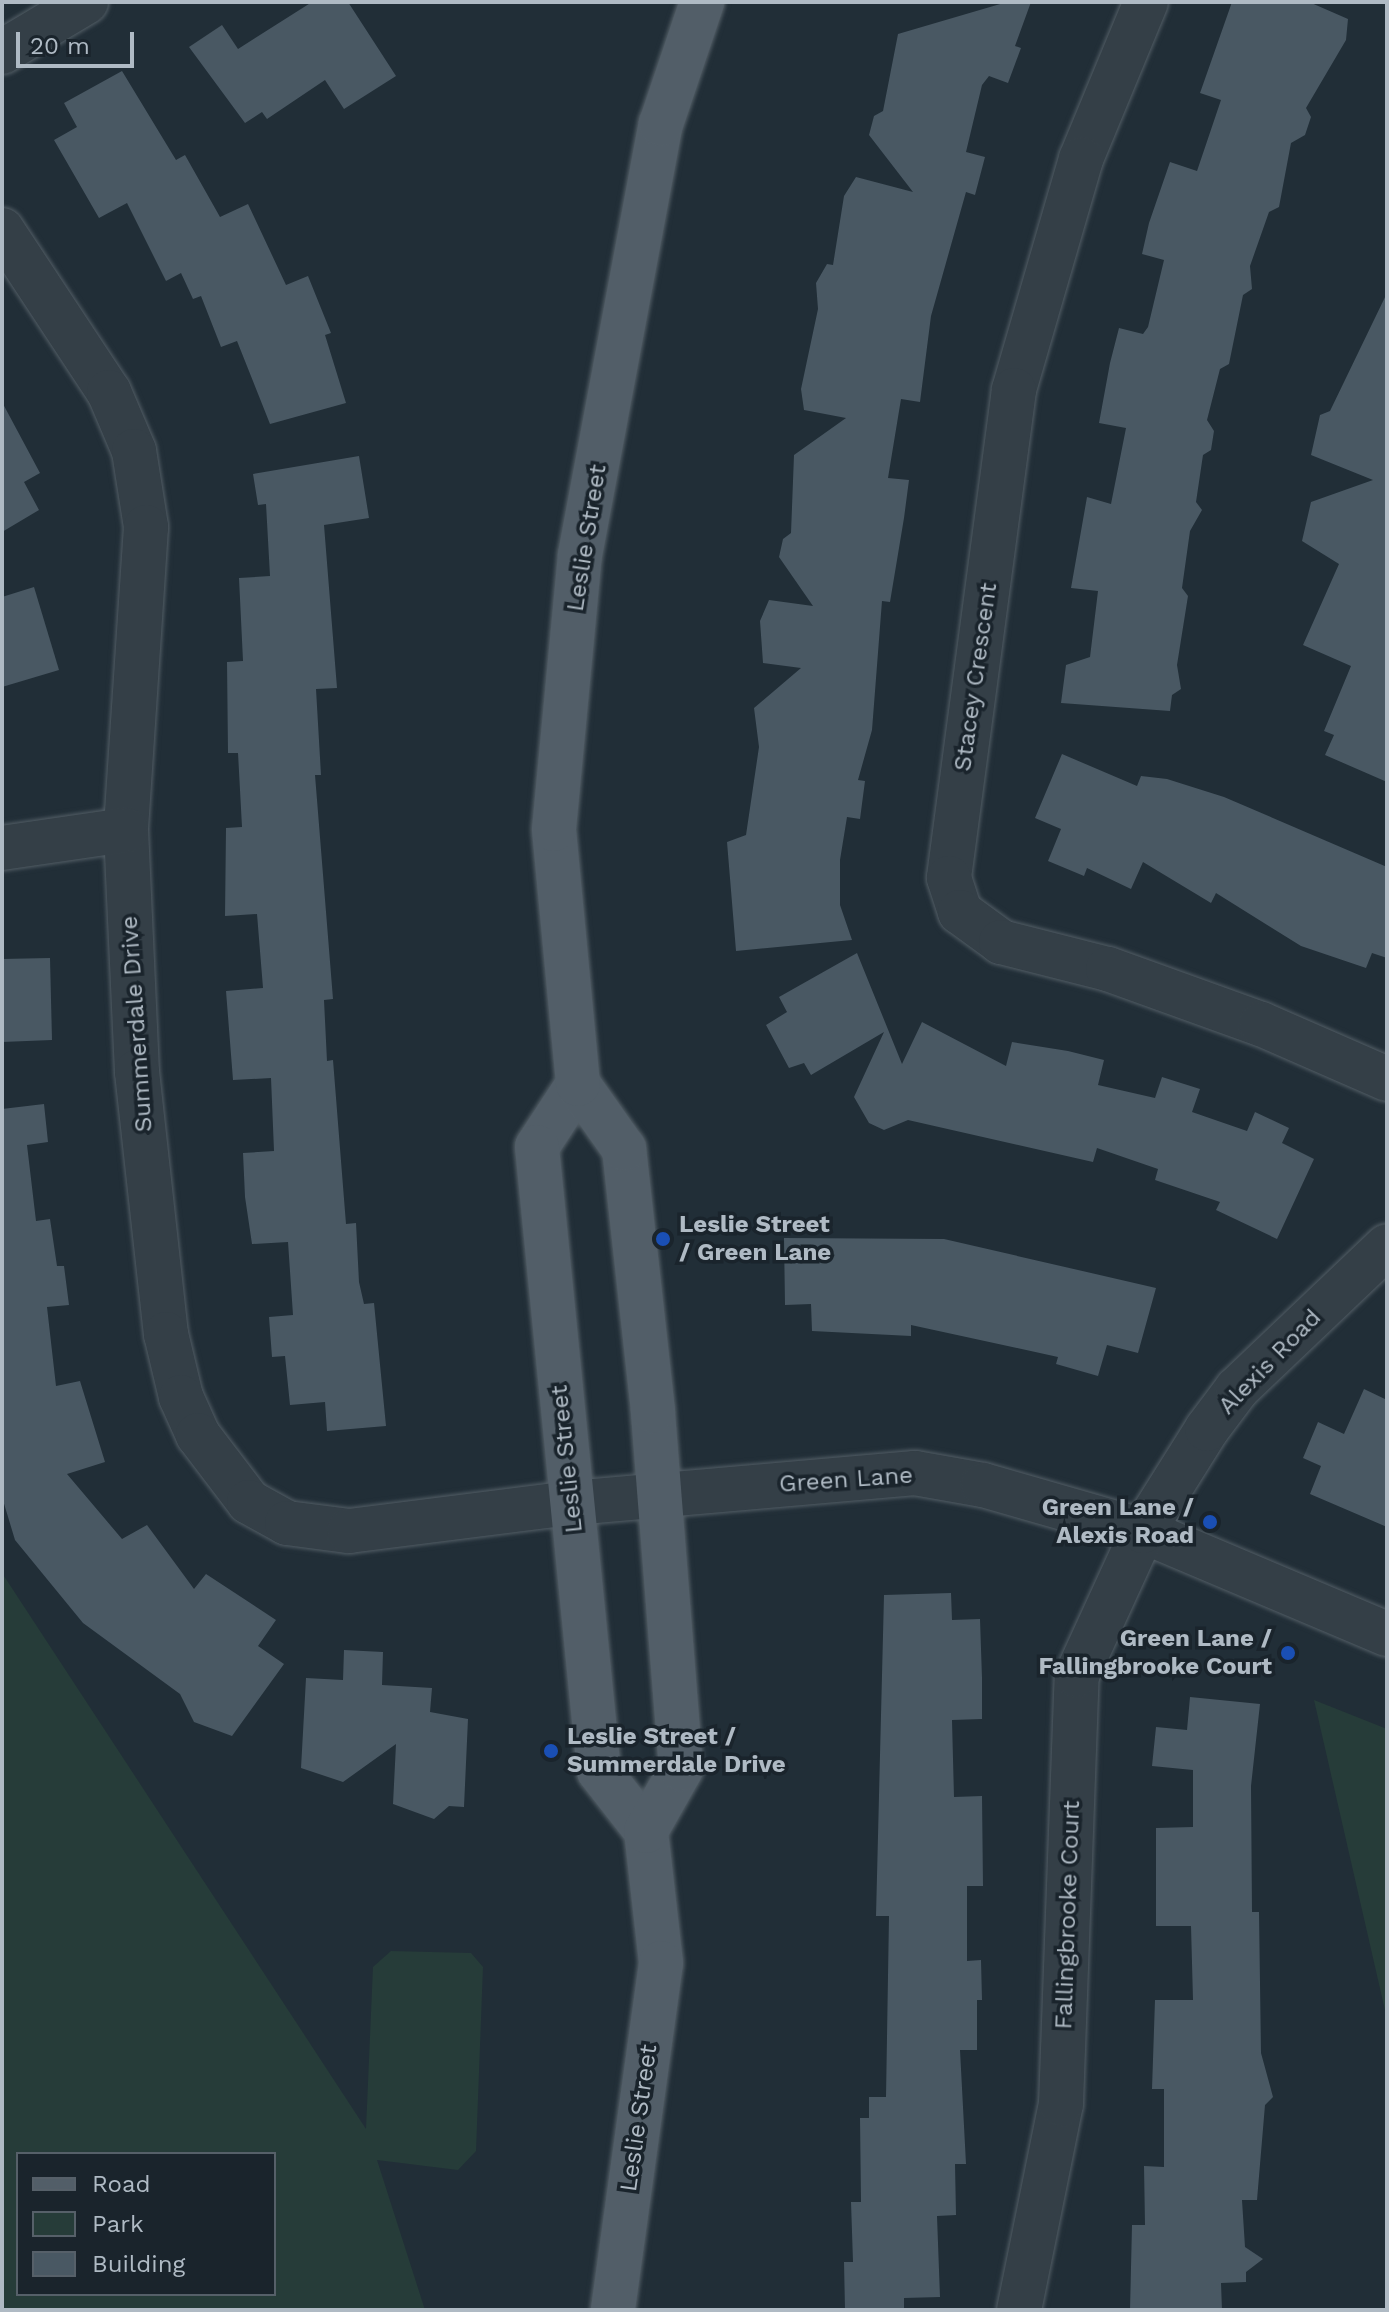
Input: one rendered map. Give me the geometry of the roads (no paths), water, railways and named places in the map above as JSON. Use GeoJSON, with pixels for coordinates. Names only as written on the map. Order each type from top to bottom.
{"type":"FeatureCollection","features":[{"type":"Feature","properties":{"kind":"main road","name":"Leslie Street"},"geometry":{"type":"LineString","coordinates":[[646,1831],[681,1769],[661,1496],[624,1149],[578,1084],[554,829],[580,555],[661,124],[702,2]]}},
{"type":"Feature","properties":{"kind":"main road","name":"Leslie Street"},"geometry":{"type":"LineString","coordinates":[[578,1084],[537,1147],[599,1771],[646,1831],[661,1963],[613,2310]]}},
{"type":"Feature","properties":{"kind":"street"},"geometry":{"type":"LineString","coordinates":[[2,52],[86,2]]}},
{"type":"Feature","properties":{"kind":"street","name":"Stacey Crescent"},"geometry":{"type":"LineString","coordinates":[[1146,2],[1081,159],[1014,390],[949,878],[960,912],[1001,942],[1108,969],[1261,1024],[1387,1079]]}},
{"type":"Feature","properties":{"kind":"street","name":"Summerdale Drive"},"geometry":{"type":"LineString","coordinates":[[2,230],[109,392],[134,451],[146,527],[126,830],[137,1072],[166,1334],[181,1397],[198,1435],[249,1502],[287,1523],[349,1531],[572,1503],[661,1496]]}},
{"type":"Feature","properties":{"kind":"street"},"geometry":{"type":"LineString","coordinates":[[2,848],[126,830]]}},
{"type":"Feature","properties":{"kind":"street","name":"Alexis Road"},"geometry":{"type":"LineString","coordinates":[[1143,1531],[1237,1389],[1387,1246]]}},
{"type":"Feature","properties":{"kind":"street","name":"Green Lane"},"geometry":{"type":"LineString","coordinates":[[661,1496],[915,1473],[983,1485],[1143,1531],[1387,1634]]}},
{"type":"Feature","properties":{"kind":"street","name":"Fallingbrooke Court"},"geometry":{"type":"LineString","coordinates":[[1019,2310],[1061,2104],[1077,1675],[1143,1531]]}},
{"type":"Feature","properties":{"kind":"place","name":"Leslie Street / Green Lane"},"geometry":{"type":"Point","coordinates":[663,1239]}},
{"type":"Feature","properties":{"kind":"place","name":"Green Lane / Alexis Road"},"geometry":{"type":"Point","coordinates":[1210,1522]}},
{"type":"Feature","properties":{"kind":"place","name":"Green Lane / Fallingbrooke Court"},"geometry":{"type":"Point","coordinates":[1288,1653]}},
{"type":"Feature","properties":{"kind":"place","name":"Leslie Street / Summerdale Drive"},"geometry":{"type":"Point","coordinates":[551,1751]}}]}
